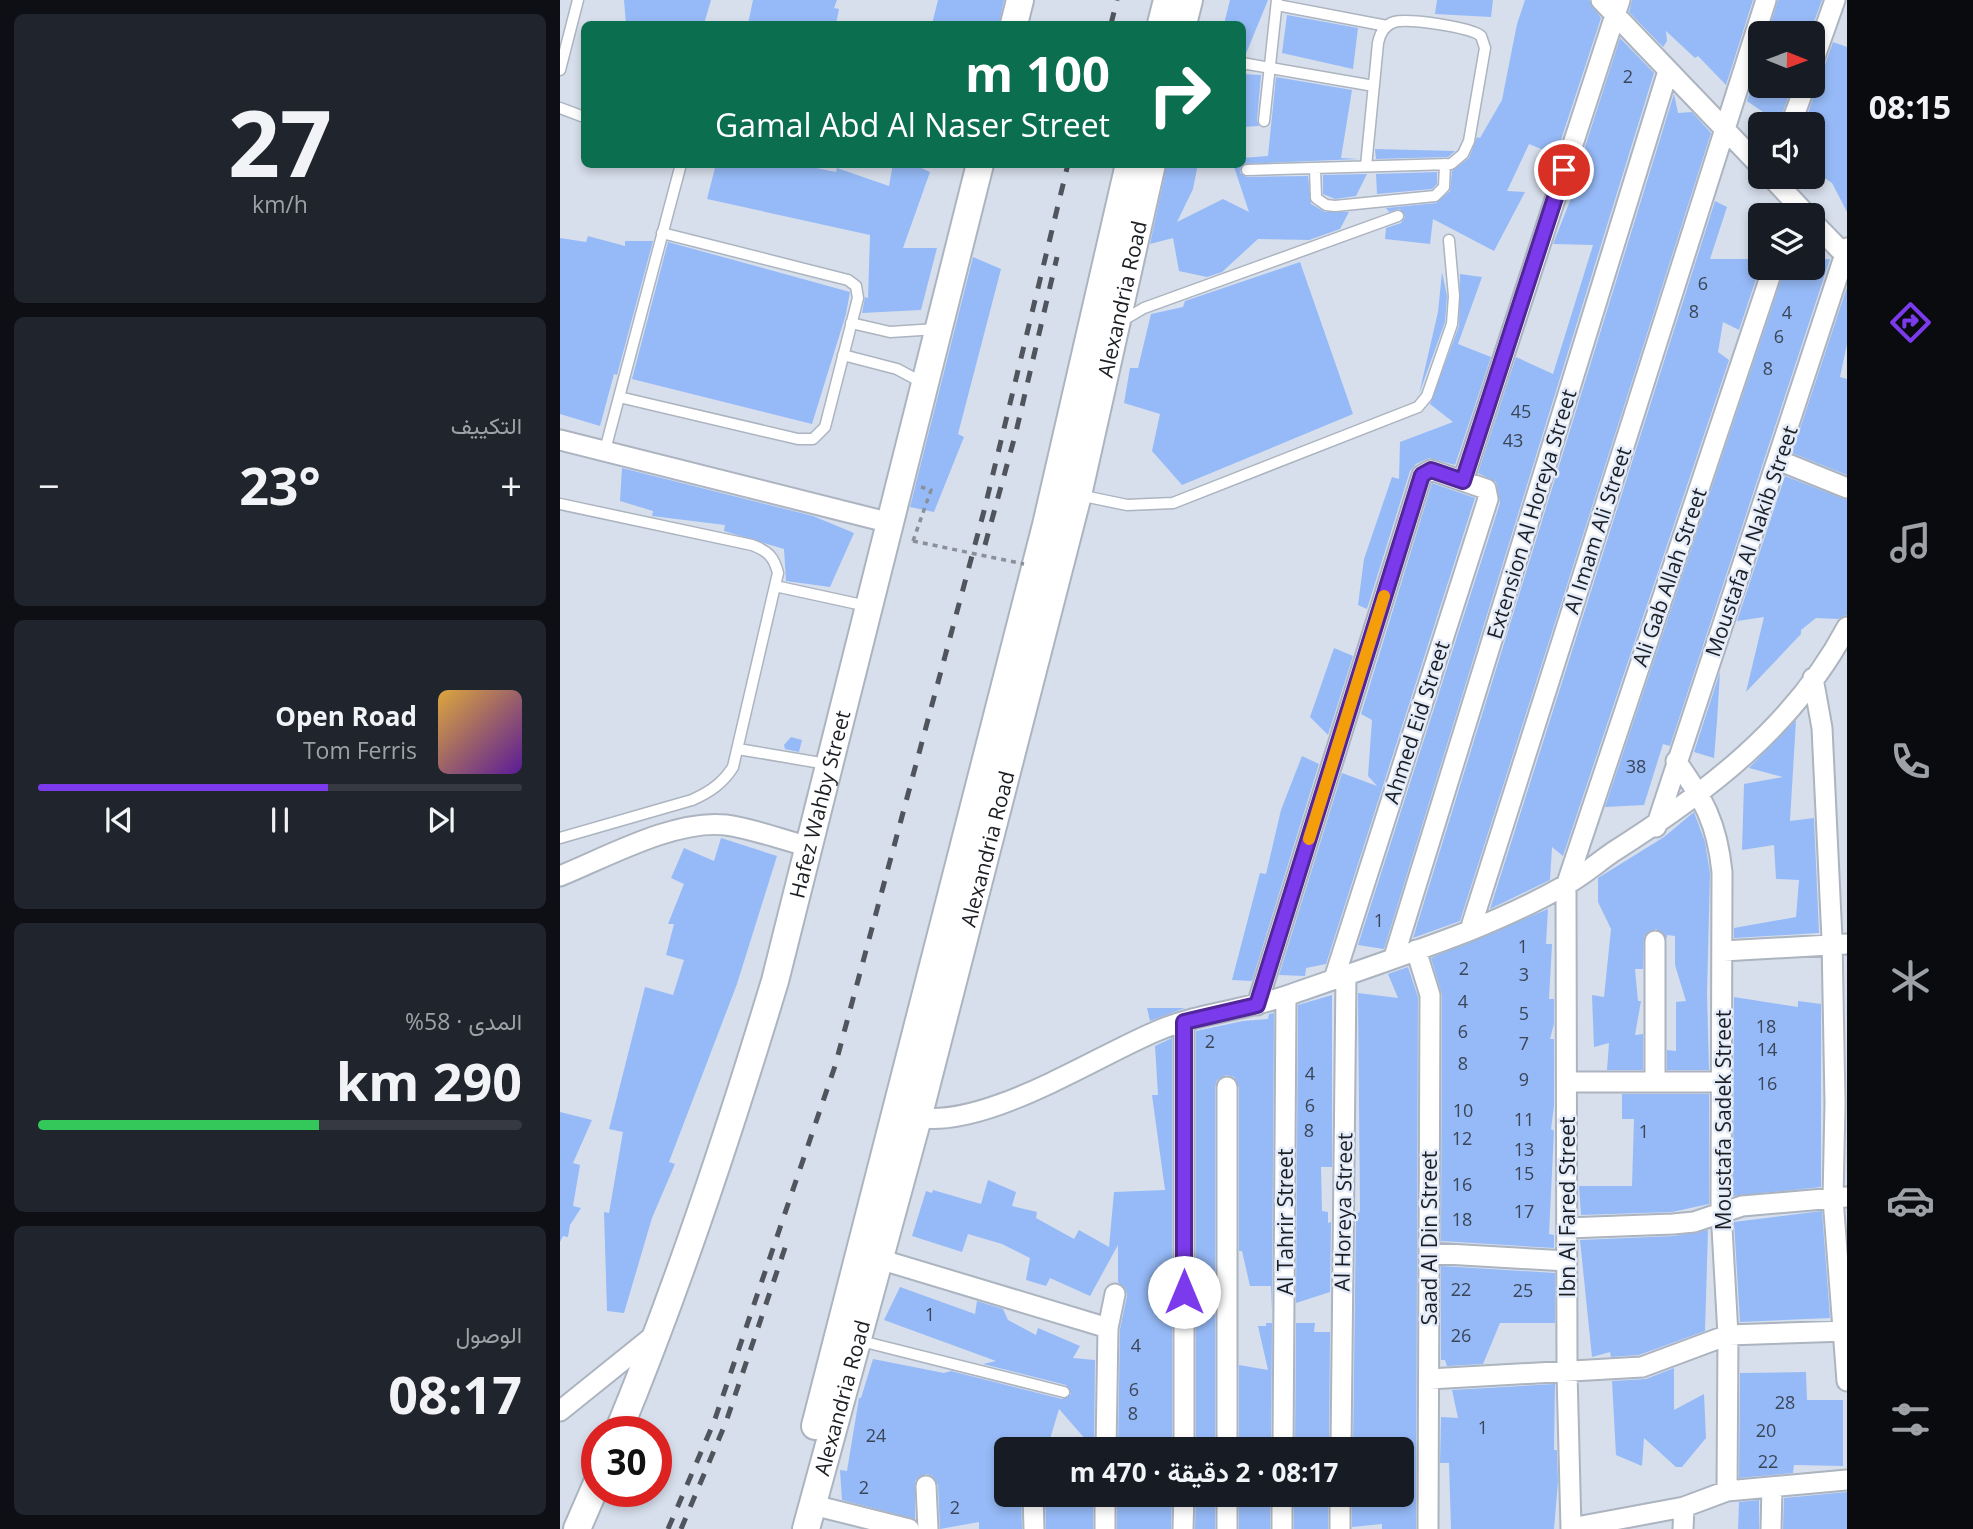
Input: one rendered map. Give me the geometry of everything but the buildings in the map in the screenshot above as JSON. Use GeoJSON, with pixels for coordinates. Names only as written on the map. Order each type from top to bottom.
{"type":"FeatureCollection","features":[{"type":"Feature","properties":{"kind":"main road"},"geometry":{"type":"LineString","coordinates":[[1015,21],[1020,0]]}},
{"type":"Feature","properties":{"kind":"main road"},"geometry":{"type":"LineString","coordinates":[[1162,21],[1167,0]]}},
{"type":"Feature","properties":{"kind":"main road"},"geometry":{"type":"LineString","coordinates":[[1184,21],[1189,0]]}},
{"type":"Feature","properties":{"kind":"main road","name":"Hafez Wahby Street"},"geometry":{"type":"LineString","coordinates":[[624,1416],[658,1332],[737,1107],[810,848],[979,168]]}},
{"type":"Feature","properties":{"kind":"main road","name":"Alexandria Road"},"geometry":{"type":"LineString","coordinates":[[1105,323],[1128,168]]}},
{"type":"Feature","properties":{"kind":"main road","name":"Alexandria Road"},"geometry":{"type":"LineString","coordinates":[[810,1517],[879,1259],[907,1115],[1046,525],[1151,168]]}},
{"type":"Feature","properties":{"kind":"main road","name":"Alexandria Road"},"geometry":{"type":"LineString","coordinates":[[788,1529],[907,1115],[1078,495],[1096,361]]}},
{"type":"Feature","properties":{"kind":"main road"},"geometry":{"type":"LineString","coordinates":[[577,1529],[587,1507]]}},
{"type":"Feature","properties":{"kind":"street","name":"Al Imam Ali Street"},"geometry":{"type":"LineString","coordinates":[[1471,930],[1766,0]]}},
{"type":"Feature","properties":{"kind":"street"},"geometry":{"type":"LineString","coordinates":[[1825,28],[1835,0]]}},
{"type":"Feature","properties":{"kind":"street"},"geometry":{"type":"LineString","coordinates":[[1612,5],[1668,71],[1748,154]]}},
{"type":"Feature","properties":{"kind":"street"},"geometry":{"type":"LineString","coordinates":[[1257,1005],[1422,475],[1431,470],[1463,481],[1612,5]]}},
{"type":"Feature","properties":{"kind":"street","name":"Extension Al Horeya Street"},"geometry":{"type":"LineString","coordinates":[[1394,957],[1668,71]]}},
{"type":"Feature","properties":{"kind":"street"},"geometry":{"type":"LineString","coordinates":[[1780,189],[1791,203]]}},
{"type":"Feature","properties":{"kind":"street"},"geometry":{"type":"LineString","coordinates":[[1825,233],[1846,253]]}},
{"type":"Feature","properties":{"kind":"street","name":"Moustafa Al Nakib Street"},"geometry":{"type":"LineString","coordinates":[[1656,827],[1846,253]]}},
{"type":"Feature","properties":{"kind":"street","name":"Ali Gab Allah Street"},"geometry":{"type":"LineString","coordinates":[[1566,886],[1769,280]]}},
{"type":"Feature","properties":{"kind":"street"},"geometry":{"type":"LineString","coordinates":[[560,440],[891,523]]}},
{"type":"Feature","properties":{"kind":"street"},"geometry":{"type":"LineString","coordinates":[[1779,460],[1847,488]]}},
{"type":"Feature","properties":{"kind":"street","name":"Ahmed Eid Street"},"geometry":{"type":"LineString","coordinates":[[1340,977],[1488,499],[1486,489],[1463,481]]}},
{"type":"Feature","properties":{"kind":"street"},"geometry":{"type":"LineString","coordinates":[[907,1115],[937,1120],[964,1116],[993,1107],[1159,1030],[1257,1005],[1340,977],[1471,930],[1566,886],[1700,795],[1756,746],[1813,678],[1847,627]]}},
{"type":"Feature","properties":{"kind":"street"},"geometry":{"type":"LineString","coordinates":[[1813,678],[1822,728],[1840,945],[1835,1103],[1847,1381]]}},
{"type":"Feature","properties":{"kind":"street","name":"Moustafa Sadek Street"},"geometry":{"type":"LineString","coordinates":[[1676,761],[1700,795],[1719,838],[1723,951],[1721,1210],[1728,1335],[1727,1491]]}},
{"type":"Feature","properties":{"kind":"street"},"geometry":{"type":"LineString","coordinates":[[560,876],[681,828],[705,825],[736,828],[810,848]]}},
{"type":"Feature","properties":{"kind":"street","name":"Ibn Al Fared Street"},"geometry":{"type":"LineString","coordinates":[[1566,886],[1567,1371],[1571,1529]]}},
{"type":"Feature","properties":{"kind":"street"},"geometry":{"type":"LineString","coordinates":[[1655,941],[1655,1082]]}},
{"type":"Feature","properties":{"kind":"street"},"geometry":{"type":"LineString","coordinates":[[1723,951],[1840,945]]}},
{"type":"Feature","properties":{"kind":"street","name":"Saad Al Din Street"},"geometry":{"type":"LineString","coordinates":[[1416,950],[1430,995],[1428,1529]]}},
{"type":"Feature","properties":{"kind":"street","name":"Al Horeya Street"},"geometry":{"type":"LineString","coordinates":[[1340,977],[1341,1437]]}},
{"type":"Feature","properties":{"kind":"street","name":"Al Tahrir Street"},"geometry":{"type":"LineString","coordinates":[[1283,1437],[1286,996]]}},
{"type":"Feature","properties":{"kind":"street"},"geometry":{"type":"LineString","coordinates":[[1184,1022],[1184,1437]]}},
{"type":"Feature","properties":{"kind":"street"},"geometry":{"type":"LineString","coordinates":[[1566,1082],[1721,1082]]}},
{"type":"Feature","properties":{"kind":"street"},"geometry":{"type":"LineString","coordinates":[[1227,1087],[1227,1437]]}},
{"type":"Feature","properties":{"kind":"street"},"geometry":{"type":"LineString","coordinates":[[1567,1228],[1694,1222],[1721,1210],[1742,1206],[1840,1198]]}},
{"type":"Feature","properties":{"kind":"street"},"geometry":{"type":"LineString","coordinates":[[1429,1253],[1567,1261]]}},
{"type":"Feature","properties":{"kind":"street"},"geometry":{"type":"LineString","coordinates":[[879,1259],[1108,1328]]}},
{"type":"Feature","properties":{"kind":"street"},"geometry":{"type":"LineString","coordinates":[[1106,1437],[1108,1328],[1115,1294]]}},
{"type":"Feature","properties":{"kind":"street"},"geometry":{"type":"LineString","coordinates":[[1429,1379],[1642,1367],[1728,1335],[1845,1331]]}},
{"type":"Feature","properties":{"kind":"street"},"geometry":{"type":"LineString","coordinates":[[560,1411],[658,1332]]}},
{"type":"Feature","properties":{"kind":"street"},"geometry":{"type":"LineString","coordinates":[[1571,1529],[1684,1507],[1727,1491],[1847,1480]]}},
{"type":"Feature","properties":{"kind":"street"},"geometry":{"type":"LineString","coordinates":[[926,1486],[928,1529]]}},
{"type":"Feature","properties":{"kind":"street"},"geometry":{"type":"LineString","coordinates":[[1771,1529],[1772,1487]]}},
{"type":"Feature","properties":{"kind":"street"},"geometry":{"type":"LineString","coordinates":[[1033,1507],[1034,1529]]}},
{"type":"Feature","properties":{"kind":"street"},"geometry":{"type":"LineString","coordinates":[[1104,1529],[1105,1507]]}},
{"type":"Feature","properties":{"kind":"street"},"geometry":{"type":"LineString","coordinates":[[1184,1507],[1184,1529]]}},
{"type":"Feature","properties":{"kind":"street"},"geometry":{"type":"LineString","coordinates":[[1227,1507],[1227,1529]]}},
{"type":"Feature","properties":{"kind":"street"},"geometry":{"type":"LineString","coordinates":[[1282,1507],[1282,1529]]}},
{"type":"Feature","properties":{"kind":"street"},"geometry":{"type":"LineString","coordinates":[[1340,1507],[1340,1529]]}},
{"type":"Feature","properties":{"kind":"street"},"geometry":{"type":"LineString","coordinates":[[1683,1529],[1684,1507]]}},
{"type":"Feature","properties":{"kind":"street"},"geometry":{"type":"LineString","coordinates":[[810,1517],[909,1529]]}},
{"type":"Feature","properties":{"kind":"lane"},"geometry":{"type":"LineString","coordinates":[[560,70],[578,0]]}},
{"type":"Feature","properties":{"kind":"lane"},"geometry":{"type":"LineString","coordinates":[[1247,170],[1445,164],[1458,160],[1467,148],[1484,42],[1471,29],[1404,21],[1387,26],[1277,3],[1264,121]]}},
{"type":"Feature","properties":{"kind":"lane"},"geometry":{"type":"LineString","coordinates":[[1366,166],[1380,36],[1387,26]]}},
{"type":"Feature","properties":{"kind":"lane"},"geometry":{"type":"LineString","coordinates":[[1246,63],[1374,86]]}},
{"type":"Feature","properties":{"kind":"lane"},"geometry":{"type":"LineString","coordinates":[[560,108],[581,116]]}},
{"type":"Feature","properties":{"kind":"lane"},"geometry":{"type":"LineString","coordinates":[[1315,168],[1316,198],[1326,205],[1335,206],[1435,196],[1444,187],[1445,164]]}},
{"type":"Feature","properties":{"kind":"lane"},"geometry":{"type":"LineString","coordinates":[[605,450],[680,168]]}},
{"type":"Feature","properties":{"kind":"lane"},"geometry":{"type":"LineString","coordinates":[[1105,323],[1398,216]]}},
{"type":"Feature","properties":{"kind":"lane"},"geometry":{"type":"LineString","coordinates":[[619,397],[806,440],[818,436],[825,427],[858,292],[848,280],[662,233]]}},
{"type":"Feature","properties":{"kind":"lane"},"geometry":{"type":"LineString","coordinates":[[1078,495],[1127,505],[1174,503],[1418,407],[1427,396],[1452,324],[1454,296],[1449,240]]}},
{"type":"Feature","properties":{"kind":"lane"},"geometry":{"type":"LineString","coordinates":[[851,323],[890,332],[941,328]]}},
{"type":"Feature","properties":{"kind":"lane"},"geometry":{"type":"LineString","coordinates":[[843,355],[897,369],[926,385]]}},
{"type":"Feature","properties":{"kind":"lane"},"geometry":{"type":"LineString","coordinates":[[560,504],[765,550],[774,560],[778,573],[738,749],[733,767],[726,778],[705,794],[560,838]]}},
{"type":"Feature","properties":{"kind":"lane"},"geometry":{"type":"LineString","coordinates":[[775,586],[871,607]]}},
{"type":"Feature","properties":{"kind":"lane"},"geometry":{"type":"LineString","coordinates":[[738,749],[831,764]]}},
{"type":"Feature","properties":{"kind":"lane"},"geometry":{"type":"LineString","coordinates":[[857,1340],[1064,1392]]}},
{"type":"Feature","properties":{"kind":"path"},"geometry":{"type":"LineString","coordinates":[[931,490],[914,541],[1024,564]]}},
{"type":"Feature","properties":{"kind":"railway"},"geometry":{"type":"LineString","coordinates":[[1112,21],[1117,0]]}},
{"type":"Feature","properties":{"kind":"railway"},"geometry":{"type":"LineString","coordinates":[[668,1529],[714,1422],[835,1066],[984,511],[1067,168]]}},
{"type":"Feature","properties":{"kind":"railway"},"geometry":{"type":"LineString","coordinates":[[985,545],[1016,432],[1057,257]]}},
{"type":"Feature","properties":{"kind":"railway"},"geometry":{"type":"LineString","coordinates":[[681,1529],[726,1422],[787,1242]]}},
{"type":"Feature","properties":{"kind":"slow traffic"},"geometry":{"type":"LineString","coordinates":[[1309,839],[1384,596]]}},
{"type":"Feature","properties":{"kind":"route"},"geometry":{"type":"LineString","coordinates":[[1184,1292],[1184,1022],[1257,1005],[1422,475],[1431,470],[1463,481],[1564,170]]}}]}
